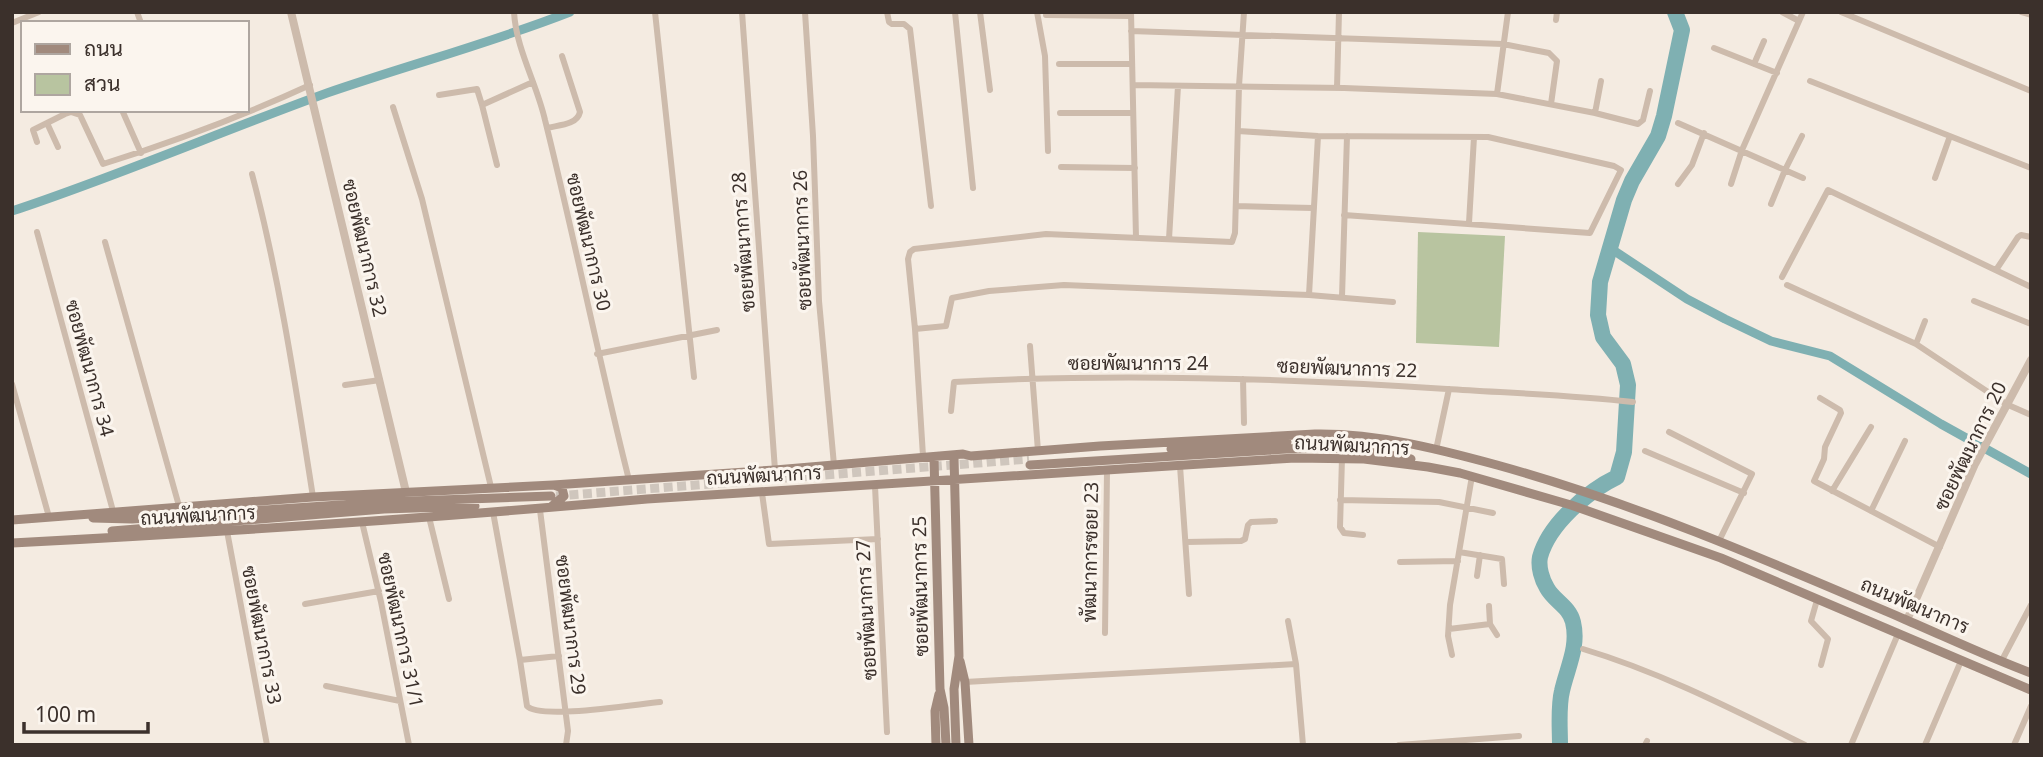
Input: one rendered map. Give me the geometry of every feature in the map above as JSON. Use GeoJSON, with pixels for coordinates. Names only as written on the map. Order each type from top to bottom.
{"type":"FeatureCollection","features":[{"type":"Feature","properties":{"kind":"main road","name":"ถนนพัฒนาการ"},"geometry":{"type":"LineString","coordinates":[[1032,457],[1320,440],[1368,441],[1432,449],[1581,490],[1719,541],[2031,673]]}},
{"type":"Feature","properties":{"kind":"main road","name":"ถนนพัฒนาการ"},"geometry":{"type":"LineString","coordinates":[[12,520],[313,497],[775,470],[903,461],[923,456],[963,454],[1032,457],[1320,447],[1385,454],[1571,505],[1721,558],[2031,690]]}},
{"type":"Feature","properties":{"kind":"main road"},"geometry":{"type":"LineString","coordinates":[[903,461],[971,456]]}},
{"type":"Feature","properties":{"kind":"main road","name":"ซอยพัฒนาการ 25"},"geometry":{"type":"LineString","coordinates":[[954,457],[959,656],[954,689],[956,745]]}},
{"type":"Feature","properties":{"kind":"main road"},"geometry":{"type":"LineString","coordinates":[[1032,457],[1024,457],[1024,466],[1032,475]]}},
{"type":"Feature","properties":{"kind":"main road","name":"ซอยพัฒนาการ 25"},"geometry":{"type":"LineString","coordinates":[[934,458],[940,690],[946,745]]}},
{"type":"Feature","properties":{"kind":"main road","name":"ถนนพัฒนาการ"},"geometry":{"type":"LineString","coordinates":[[69,540],[111,531],[384,509],[548,504],[874,486],[1295,458],[1342,458],[1460,473]]}},
{"type":"Feature","properties":{"kind":"main road"},"geometry":{"type":"LineString","coordinates":[[548,504],[564,496],[562,488],[553,485]]}},
{"type":"Feature","properties":{"kind":"main road","name":"ถนนพัฒนาการ"},"geometry":{"type":"LineString","coordinates":[[53,517],[132,519],[384,502],[548,504]]}},
{"type":"Feature","properties":{"kind":"main road","name":"ถนนพัฒนาการ"},"geometry":{"type":"LineString","coordinates":[[12,543],[362,522],[492,512],[548,504]]}},
{"type":"Feature","properties":{"kind":"main road"},"geometry":{"type":"LineString","coordinates":[[937,557],[943,553],[957,556]]}},
{"type":"Feature","properties":{"kind":"main road","name":"ซอยพัฒนาการ 25"},"geometry":{"type":"LineString","coordinates":[[959,656],[965,682],[969,745]]}},
{"type":"Feature","properties":{"kind":"main road","name":"ซอยพัฒนาการ 25"},"geometry":{"type":"LineString","coordinates":[[936,745],[935,711],[940,690]]}},
{"type":"Feature","properties":{"kind":"street"},"geometry":{"type":"LineString","coordinates":[[12,23],[39,12]]}},
{"type":"Feature","properties":{"kind":"street","name":"ซอยพัฒนาการ 32"},"geometry":{"type":"LineString","coordinates":[[292,12],[406,492]]}},
{"type":"Feature","properties":{"kind":"street","name":"ซอยพัฒนาการ 30"},"geometry":{"type":"LineString","coordinates":[[514,12],[515,25],[547,128],[597,354],[629,480]]}},
{"type":"Feature","properties":{"kind":"street"},"geometry":{"type":"LineString","coordinates":[[655,12],[694,377]]}},
{"type":"Feature","properties":{"kind":"street","name":"ซอยพัฒนาการ 28"},"geometry":{"type":"LineString","coordinates":[[742,12],[775,470]]}},
{"type":"Feature","properties":{"kind":"street","name":"ซอยพัฒนาการ 26"},"geometry":{"type":"LineString","coordinates":[[805,12],[819,301],[834,465]]}},
{"type":"Feature","properties":{"kind":"street"},"geometry":{"type":"LineString","coordinates":[[887,12],[889,22],[904,24],[910,29],[931,206]]}},
{"type":"Feature","properties":{"kind":"street"},"geometry":{"type":"LineString","coordinates":[[955,12],[973,188]]}},
{"type":"Feature","properties":{"kind":"street"},"geometry":{"type":"LineString","coordinates":[[980,12],[990,90]]}},
{"type":"Feature","properties":{"kind":"street"},"geometry":{"type":"LineString","coordinates":[[1037,12],[1045,56],[1048,151]]}},
{"type":"Feature","properties":{"kind":"street"},"geometry":{"type":"LineString","coordinates":[[923,456],[908,259],[910,252],[914,249],[1046,234],[1232,242],[1236,206],[1244,12]]}},
{"type":"Feature","properties":{"kind":"street"},"geometry":{"type":"LineString","coordinates":[[1337,88],[1339,12]]}},
{"type":"Feature","properties":{"kind":"street"},"geometry":{"type":"LineString","coordinates":[[1496,93],[1508,12]]}},
{"type":"Feature","properties":{"kind":"street"},"geometry":{"type":"LineString","coordinates":[[1782,12],[1799,21]]}},
{"type":"Feature","properties":{"kind":"street"},"geometry":{"type":"LineString","coordinates":[[1731,184],[1742,150],[1802,12]]}},
{"type":"Feature","properties":{"kind":"street"},"geometry":{"type":"LineString","coordinates":[[1841,12],[2031,91]]}},
{"type":"Feature","properties":{"kind":"street"},"geometry":{"type":"LineString","coordinates":[[2021,12],[2031,15]]}},
{"type":"Feature","properties":{"kind":"street"},"geometry":{"type":"LineString","coordinates":[[1046,15],[1131,14],[1136,238]]}},
{"type":"Feature","properties":{"kind":"street"},"geometry":{"type":"LineString","coordinates":[[1131,31],[1242,37],[1503,44],[1549,53],[1555,57],[1557,61],[1551,104]]}},
{"type":"Feature","properties":{"kind":"street"},"geometry":{"type":"LineString","coordinates":[[1754,64],[1764,41]]}},
{"type":"Feature","properties":{"kind":"street"},"geometry":{"type":"LineString","coordinates":[[1714,48],[1777,73]]}},
{"type":"Feature","properties":{"kind":"street"},"geometry":{"type":"LineString","coordinates":[[547,128],[575,121],[579,117],[580,112],[562,55]]}},
{"type":"Feature","properties":{"kind":"street"},"geometry":{"type":"LineString","coordinates":[[1059,64],[1132,64]]}},
{"type":"Feature","properties":{"kind":"street"},"geometry":{"type":"LineString","coordinates":[[1595,113],[1601,81]]}},
{"type":"Feature","properties":{"kind":"street"},"geometry":{"type":"LineString","coordinates":[[1810,81],[2031,168]]}},
{"type":"Feature","properties":{"kind":"street"},"geometry":{"type":"LineString","coordinates":[[482,105],[533,82]]}},
{"type":"Feature","properties":{"kind":"street"},"geometry":{"type":"LineString","coordinates":[[1133,85],[1496,93],[1641,124],[1650,91]]}},
{"type":"Feature","properties":{"kind":"street"},"geometry":{"type":"LineString","coordinates":[[1169,239],[1178,86]]}},
{"type":"Feature","properties":{"kind":"street"},"geometry":{"type":"LineString","coordinates":[[248,110],[311,88]]}},
{"type":"Feature","properties":{"kind":"street"},"geometry":{"type":"LineString","coordinates":[[439,95],[474,88],[479,91],[497,165]]}},
{"type":"Feature","properties":{"kind":"street"},"geometry":{"type":"LineString","coordinates":[[393,107],[422,199],[491,487]]}},
{"type":"Feature","properties":{"kind":"street"},"geometry":{"type":"LineString","coordinates":[[37,142],[33,130],[64,112],[80,115],[103,164],[141,153],[242,112]]}},
{"type":"Feature","properties":{"kind":"street"},"geometry":{"type":"LineString","coordinates":[[123,112],[141,153]]}},
{"type":"Feature","properties":{"kind":"street"},"geometry":{"type":"LineString","coordinates":[[1060,113],[1133,113]]}},
{"type":"Feature","properties":{"kind":"street"},"geometry":{"type":"LineString","coordinates":[[47,123],[58,147]]}},
{"type":"Feature","properties":{"kind":"street"},"geometry":{"type":"LineString","coordinates":[[1678,123],[1803,178]]}},
{"type":"Feature","properties":{"kind":"street"},"geometry":{"type":"LineString","coordinates":[[1238,131],[1318,136],[1488,137],[1614,166],[1621,171],[1590,233],[1344,215]]}},
{"type":"Feature","properties":{"kind":"street"},"geometry":{"type":"LineString","coordinates":[[1678,184],[1692,165],[1704,133]]}},
{"type":"Feature","properties":{"kind":"street"},"geometry":{"type":"LineString","coordinates":[[1309,295],[1318,136]]}},
{"type":"Feature","properties":{"kind":"street"},"geometry":{"type":"LineString","coordinates":[[1342,297],[1348,136]]}},
{"type":"Feature","properties":{"kind":"street"},"geometry":{"type":"LineString","coordinates":[[1771,204],[1802,136]]}},
{"type":"Feature","properties":{"kind":"street"},"geometry":{"type":"LineString","coordinates":[[1935,178],[1950,136]]}},
{"type":"Feature","properties":{"kind":"street"},"geometry":{"type":"LineString","coordinates":[[1469,223],[1474,137]]}},
{"type":"Feature","properties":{"kind":"street"},"geometry":{"type":"LineString","coordinates":[[1061,167],[1135,168]]}},
{"type":"Feature","properties":{"kind":"street"},"geometry":{"type":"LineString","coordinates":[[252,174],[264,218],[291,357],[313,497]]}},
{"type":"Feature","properties":{"kind":"street"},"geometry":{"type":"LineString","coordinates":[[1782,277],[1828,190],[2031,287]]}},
{"type":"Feature","properties":{"kind":"street"},"geometry":{"type":"LineString","coordinates":[[1236,206],[1313,208]]}},
{"type":"Feature","properties":{"kind":"street","name":"ซอยพัฒนาการ 34"},"geometry":{"type":"LineString","coordinates":[[37,232],[113,511]]}},
{"type":"Feature","properties":{"kind":"street"},"geometry":{"type":"LineString","coordinates":[[1996,270],[2021,234],[2031,237]]}},
{"type":"Feature","properties":{"kind":"street"},"geometry":{"type":"LineString","coordinates":[[105,242],[178,506]]}},
{"type":"Feature","properties":{"kind":"street"},"geometry":{"type":"LineString","coordinates":[[915,329],[946,326],[950,299],[989,291],[1064,285],[1309,295],[1394,302]]}},
{"type":"Feature","properties":{"kind":"street"},"geometry":{"type":"LineString","coordinates":[[1787,285],[1916,344],[2006,404],[2031,415]]}},
{"type":"Feature","properties":{"kind":"street"},"geometry":{"type":"LineString","coordinates":[[1974,301],[2031,324]]}},
{"type":"Feature","properties":{"kind":"street"},"geometry":{"type":"LineString","coordinates":[[1916,344],[1925,321]]}},
{"type":"Feature","properties":{"kind":"street"},"geometry":{"type":"LineString","coordinates":[[597,354],[717,330]]}},
{"type":"Feature","properties":{"kind":"street"},"geometry":{"type":"LineString","coordinates":[[1030,346],[1034,378],[1032,457]]}},
{"type":"Feature","properties":{"kind":"street","name":"ซอยพัฒนาการ 20"},"geometry":{"type":"LineString","coordinates":[[1907,620],[1986,440],[2031,360]]}},
{"type":"Feature","properties":{"kind":"street","name":"ซอยพัฒนาการ 24"},"geometry":{"type":"LineString","coordinates":[[951,411],[954,382],[1034,378],[1243,379]]}},
{"type":"Feature","properties":{"kind":"street"},"geometry":{"type":"LineString","coordinates":[[1243,379],[1244,423]]}},
{"type":"Feature","properties":{"kind":"street","name":"ซอยพัฒนาการ 22"},"geometry":{"type":"LineString","coordinates":[[1243,379],[1580,395],[1632,402]]}},
{"type":"Feature","properties":{"kind":"street"},"geometry":{"type":"LineString","coordinates":[[345,386],[380,380]]}},
{"type":"Feature","properties":{"kind":"street"},"geometry":{"type":"LineString","coordinates":[[12,384],[53,517]]}},
{"type":"Feature","properties":{"kind":"street"},"geometry":{"type":"LineString","coordinates":[[1432,449],[1449,389]]}},
{"type":"Feature","properties":{"kind":"street"},"geometry":{"type":"LineString","coordinates":[[1820,398],[1841,411],[1814,481],[1940,547]]}},
{"type":"Feature","properties":{"kind":"street"},"geometry":{"type":"LineString","coordinates":[[1832,491],[1871,427]]}},
{"type":"Feature","properties":{"kind":"street"},"geometry":{"type":"LineString","coordinates":[[1669,432],[1749,471],[1752,476],[1719,541]]}},
{"type":"Feature","properties":{"kind":"street"},"geometry":{"type":"LineString","coordinates":[[1871,511],[1905,440]]}},
{"type":"Feature","properties":{"kind":"street"},"geometry":{"type":"LineString","coordinates":[[1645,451],[1744,493]]}},
{"type":"Feature","properties":{"kind":"street"},"geometry":{"type":"LineString","coordinates":[[1342,458],[1342,531],[1363,535]]}},
{"type":"Feature","properties":{"kind":"street"},"geometry":{"type":"LineString","coordinates":[[1180,466],[1189,594]]}},
{"type":"Feature","properties":{"kind":"street","name":"พัฒนาการซอย 23"},"geometry":{"type":"LineString","coordinates":[[1105,633],[1107,471]]}},
{"type":"Feature","properties":{"kind":"street"},"geometry":{"type":"LineString","coordinates":[[1452,655],[1449,629],[1472,476]]}},
{"type":"Feature","properties":{"kind":"street","name":"ซอยพัฒนาการ 27"},"geometry":{"type":"LineString","coordinates":[[874,486],[887,732]]}},
{"type":"Feature","properties":{"kind":"street"},"geometry":{"type":"LineString","coordinates":[[762,492],[769,544],[878,540]]}},
{"type":"Feature","properties":{"kind":"street"},"geometry":{"type":"LineString","coordinates":[[1340,500],[1435,502],[1493,513]]}},
{"type":"Feature","properties":{"kind":"street","name":"ซอยพัฒนาการ 29"},"geometry":{"type":"LineString","coordinates":[[548,504],[559,656],[568,731],[566,745]]}},
{"type":"Feature","properties":{"kind":"street"},"geometry":{"type":"LineString","coordinates":[[492,512],[529,710],[566,712],[660,702]]}},
{"type":"Feature","properties":{"kind":"street"},"geometry":{"type":"LineString","coordinates":[[429,517],[449,599]]}},
{"type":"Feature","properties":{"kind":"street"},"geometry":{"type":"LineString","coordinates":[[1186,542],[1241,541],[1245,539],[1251,522],[1275,521]]}},
{"type":"Feature","properties":{"kind":"street","name":"ซอยพัฒนาการ 31/1"},"geometry":{"type":"LineString","coordinates":[[362,522],[379,591],[409,745]]}},
{"type":"Feature","properties":{"kind":"street","name":"ซอยพัฒนาการ 33"},"geometry":{"type":"LineString","coordinates":[[227,531],[267,745]]}},
{"type":"Feature","properties":{"kind":"street"},"geometry":{"type":"LineString","coordinates":[[1459,552],[1502,559],[1504,584]]}},
{"type":"Feature","properties":{"kind":"street"},"geometry":{"type":"LineString","coordinates":[[1477,576],[1480,555]]}},
{"type":"Feature","properties":{"kind":"street"},"geometry":{"type":"LineString","coordinates":[[1400,562],[1458,561]]}},
{"type":"Feature","properties":{"kind":"street"},"geometry":{"type":"LineString","coordinates":[[305,604],[379,591]]}},
{"type":"Feature","properties":{"kind":"street"},"geometry":{"type":"LineString","coordinates":[[1818,600],[1811,621],[1828,639],[1821,665]]}},
{"type":"Feature","properties":{"kind":"street"},"geometry":{"type":"LineString","coordinates":[[2001,662],[2031,605]]}},
{"type":"Feature","properties":{"kind":"street"},"geometry":{"type":"LineString","coordinates":[[1489,606],[1490,624],[1497,635]]}},
{"type":"Feature","properties":{"kind":"street"},"geometry":{"type":"LineString","coordinates":[[1288,621],[1296,664],[1303,745]]}},
{"type":"Feature","properties":{"kind":"street"},"geometry":{"type":"LineString","coordinates":[[1449,629],[1490,624]]}},
{"type":"Feature","properties":{"kind":"street"},"geometry":{"type":"LineString","coordinates":[[1851,745],[1898,634]]}},
{"type":"Feature","properties":{"kind":"street"},"geometry":{"type":"LineString","coordinates":[[1583,649],[1629,663],[1712,699],[1805,745]]}},
{"type":"Feature","properties":{"kind":"street"},"geometry":{"type":"LineString","coordinates":[[520,660],[559,656]]}},
{"type":"Feature","properties":{"kind":"street"},"geometry":{"type":"LineString","coordinates":[[1925,745],[1961,661]]}},
{"type":"Feature","properties":{"kind":"street"},"geometry":{"type":"LineString","coordinates":[[965,682],[1296,664]]}},
{"type":"Feature","properties":{"kind":"street"},"geometry":{"type":"LineString","coordinates":[[327,686],[400,701]]}},
{"type":"Feature","properties":{"kind":"street"},"geometry":{"type":"LineString","coordinates":[[2014,745],[2031,706]]}},
{"type":"Feature","properties":{"kind":"street"},"geometry":{"type":"LineString","coordinates":[[1399,745],[1519,736]]}},
{"type":"Feature","properties":{"kind":"green space"},"geometry":{"type":"Polygon","coordinates":[[[1418,232],[1505,236],[1499,347],[1416,343],[1418,232]]]}},
{"type":"Feature","properties":{"kind":"waterway"},"geometry":{"type":"LineString","coordinates":[[12,211],[327,93],[570,12]]}},
{"type":"Feature","properties":{"kind":"waterway"},"geometry":{"type":"LineString","coordinates":[[1560,745],[1561,697],[1575,640],[1571,616],[1545,585],[1540,569],[1540,557],[1552,533],[1571,510],[1617,477],[1624,452],[1628,385],[1623,364],[1603,337],[1598,315],[1600,282],[1624,200],[1658,136],[1664,116],[1682,30],[1675,12]]}},
{"type":"Feature","properties":{"kind":"waterway"},"geometry":{"type":"LineString","coordinates":[[1610,248],[1687,299],[1725,319],[1771,341],[1830,356],[1941,424],[2031,474]]}},
{"type":"Feature","properties":{"kind":"tunnel"},"geometry":{"type":"LineString","coordinates":[[556,496],[1029,459]]}}]}
